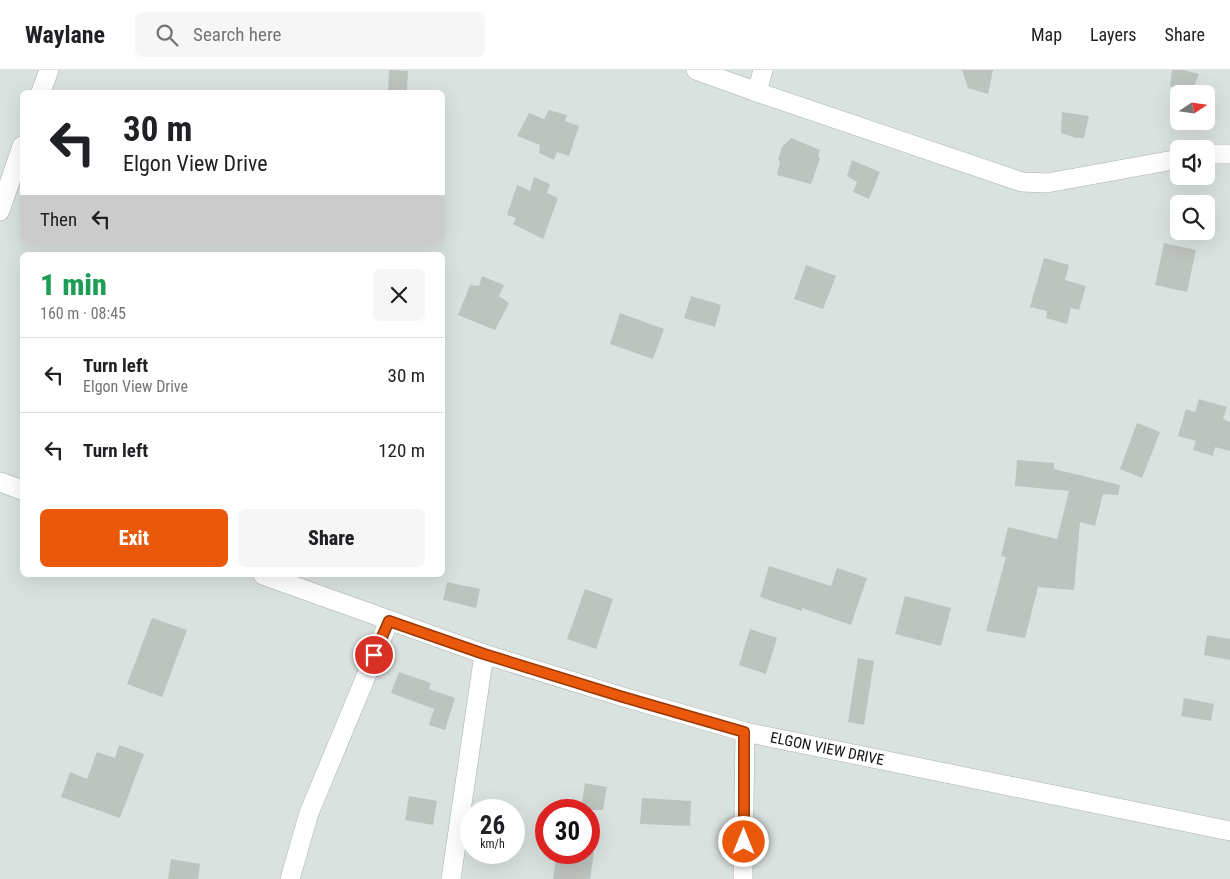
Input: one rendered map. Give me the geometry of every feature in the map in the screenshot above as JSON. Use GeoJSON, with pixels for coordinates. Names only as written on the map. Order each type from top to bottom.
{"type":"FeatureCollection","features":[{"type":"Feature","properties":{"kind":"street"},"geometry":{"type":"LineString","coordinates":[[42,90],[49,70]]}},
{"type":"Feature","properties":{"kind":"street"},"geometry":{"type":"LineString","coordinates":[[696,70],[1022,182],[1047,183],[1170,161]]}},
{"type":"Feature","properties":{"kind":"street"},"geometry":{"type":"LineString","coordinates":[[757,92],[763,70]]}},
{"type":"Feature","properties":{"kind":"street"},"geometry":{"type":"LineString","coordinates":[[0,211],[20,152]]}},
{"type":"Feature","properties":{"kind":"street"},"geometry":{"type":"LineString","coordinates":[[1215,154],[1230,154]]}},
{"type":"Feature","properties":{"kind":"street"},"geometry":{"type":"LineString","coordinates":[[0,482],[20,489]]}},
{"type":"Feature","properties":{"kind":"street","name":"ELGON VIEW DRIVE"},"geometry":{"type":"LineString","coordinates":[[268,577],[484,654],[744,732],[1230,831]]}},
{"type":"Feature","properties":{"kind":"street"},"geometry":{"type":"LineString","coordinates":[[290,879],[309,814],[389,621]]}},
{"type":"Feature","properties":{"kind":"street"},"geometry":{"type":"LineString","coordinates":[[451,879],[484,654]]}},
{"type":"Feature","properties":{"kind":"street"},"geometry":{"type":"LineString","coordinates":[[743,879],[744,732]]}},
{"type":"Feature","properties":{"kind":"building"},"geometry":{"type":"Polygon","coordinates":[[[389,70],[408,71],[407,90],[388,90],[389,70]]]}},
{"type":"Feature","properties":{"kind":"building"},"geometry":{"type":"Polygon","coordinates":[[[962,70],[993,70],[988,94],[968,88],[962,70]]]}},
{"type":"Feature","properties":{"kind":"building"},"geometry":{"type":"Polygon","coordinates":[[[1172,70],[1184,70],[1199,74],[1194,85],[1170,85],[1172,70]]]}},
{"type":"Feature","properties":{"kind":"building"},"geometry":{"type":"Polygon","coordinates":[[[549,110],[567,115],[565,121],[579,126],[569,156],[557,152],[554,160],[539,153],[540,145],[517,136],[529,113],[544,119],[549,110]]]}},
{"type":"Feature","properties":{"kind":"building"},"geometry":{"type":"Polygon","coordinates":[[[1062,112],[1089,116],[1084,138],[1076,138],[1061,133],[1062,112]]]}},
{"type":"Feature","properties":{"kind":"building"},"geometry":{"type":"Polygon","coordinates":[[[791,138],[820,150],[818,155],[820,159],[811,184],[777,175],[780,162],[778,159],[782,147],[791,138]]]}},
{"type":"Feature","properties":{"kind":"building"},"geometry":{"type":"Polygon","coordinates":[[[852,160],[880,172],[869,199],[853,192],[857,182],[847,176],[852,160]]]}},
{"type":"Feature","properties":{"kind":"building"},"geometry":{"type":"Polygon","coordinates":[[[534,177],[550,184],[547,193],[558,198],[543,239],[513,224],[516,218],[507,215],[517,185],[530,191],[534,177]]]}},
{"type":"Feature","properties":{"kind":"building"},"geometry":{"type":"Polygon","coordinates":[[[1164,243],[1196,250],[1187,292],[1155,285],[1164,243]]]}},
{"type":"Feature","properties":{"kind":"building"},"geometry":{"type":"Polygon","coordinates":[[[1044,258],[1069,265],[1065,280],[1086,286],[1079,310],[1071,308],[1067,324],[1046,318],[1047,311],[1030,307],[1044,258]]]}},
{"type":"Feature","properties":{"kind":"building"},"geometry":{"type":"Polygon","coordinates":[[[806,265],[836,276],[823,309],[794,299],[806,265]]]}},
{"type":"Feature","properties":{"kind":"building"},"geometry":{"type":"Polygon","coordinates":[[[482,276],[504,285],[499,296],[509,303],[495,330],[458,315],[470,285],[479,286],[482,276]]]}},
{"type":"Feature","properties":{"kind":"building"},"geometry":{"type":"Polygon","coordinates":[[[691,296],[721,305],[715,327],[684,318],[691,296]]]}},
{"type":"Feature","properties":{"kind":"building"},"geometry":{"type":"Polygon","coordinates":[[[620,313],[664,329],[653,359],[610,344],[620,313]]]}},
{"type":"Feature","properties":{"kind":"building"},"geometry":{"type":"Polygon","coordinates":[[[1199,399],[1227,407],[1223,419],[1230,422],[1230,451],[1215,447],[1213,456],[1193,450],[1196,441],[1178,436],[1186,409],[1195,412],[1199,399]]]}},
{"type":"Feature","properties":{"kind":"building"},"geometry":{"type":"Polygon","coordinates":[[[1137,423],[1160,432],[1142,478],[1120,469],[1137,423]]]}},
{"type":"Feature","properties":{"kind":"building"},"geometry":{"type":"Polygon","coordinates":[[[1017,460],[1054,463],[1054,469],[1120,485],[1118,495],[1103,494],[1095,526],[1080,522],[1074,590],[1038,587],[1025,638],[986,631],[1006,557],[1001,556],[1008,527],[1057,539],[1069,491],[1015,486],[1017,460]]]}},
{"type":"Feature","properties":{"kind":"building"},"geometry":{"type":"Polygon","coordinates":[[[769,566],[831,586],[837,568],[867,578],[851,625],[802,608],[802,611],[760,597],[769,566]]]}},
{"type":"Feature","properties":{"kind":"building"},"geometry":{"type":"Polygon","coordinates":[[[447,582],[480,589],[476,608],[443,600],[447,582]]]}},
{"type":"Feature","properties":{"kind":"building"},"geometry":{"type":"Polygon","coordinates":[[[585,589],[613,599],[596,649],[567,639],[585,589]]]}},
{"type":"Feature","properties":{"kind":"building"},"geometry":{"type":"Polygon","coordinates":[[[905,596],[951,608],[941,646],[895,634],[905,596]]]}},
{"type":"Feature","properties":{"kind":"building"},"geometry":{"type":"Polygon","coordinates":[[[152,618],[187,630],[162,697],[127,684],[152,618]]]}},
{"type":"Feature","properties":{"kind":"building"},"geometry":{"type":"Polygon","coordinates":[[[750,629],[777,638],[766,674],[739,665],[750,629]]]}},
{"type":"Feature","properties":{"kind":"building"},"geometry":{"type":"Polygon","coordinates":[[[1207,635],[1230,639],[1230,660],[1204,655],[1207,635]]]}},
{"type":"Feature","properties":{"kind":"building"},"geometry":{"type":"Polygon","coordinates":[[[858,658],[874,661],[864,725],[848,722],[858,658]]]}},
{"type":"Feature","properties":{"kind":"building"},"geometry":{"type":"Polygon","coordinates":[[[399,672],[431,683],[429,689],[455,698],[445,730],[429,725],[434,709],[391,693],[399,672]]]}},
{"type":"Feature","properties":{"kind":"building"},"geometry":{"type":"Polygon","coordinates":[[[1184,698],[1214,704],[1211,721],[1181,716],[1184,698]]]}},
{"type":"Feature","properties":{"kind":"building"},"geometry":{"type":"Polygon","coordinates":[[[119,745],[144,754],[120,818],[61,797],[70,772],[87,779],[97,752],[115,758],[119,745]]]}},
{"type":"Feature","properties":{"kind":"building"},"geometry":{"type":"Polygon","coordinates":[[[585,783],[607,787],[603,810],[600,810],[600,799],[583,799],[585,783]]]}},
{"type":"Feature","properties":{"kind":"building"},"geometry":{"type":"Polygon","coordinates":[[[409,796],[437,801],[433,825],[405,820],[409,796]]]}},
{"type":"Feature","properties":{"kind":"building"},"geometry":{"type":"Polygon","coordinates":[[[642,798],[691,801],[690,826],[640,824],[642,798]]]}},
{"type":"Feature","properties":{"kind":"building"},"geometry":{"type":"Polygon","coordinates":[[[171,859],[200,864],[198,879],[168,879],[171,859]]]}},
{"type":"Feature","properties":{"kind":"building"},"geometry":{"type":"Polygon","coordinates":[[[555,864],[592,864],[590,879],[553,879],[555,864]]]}},
{"type":"Feature","properties":{"kind":"route"},"geometry":{"type":"LineString","coordinates":[[374,655],[389,621],[484,654],[744,732],[744,842]]}}]}
